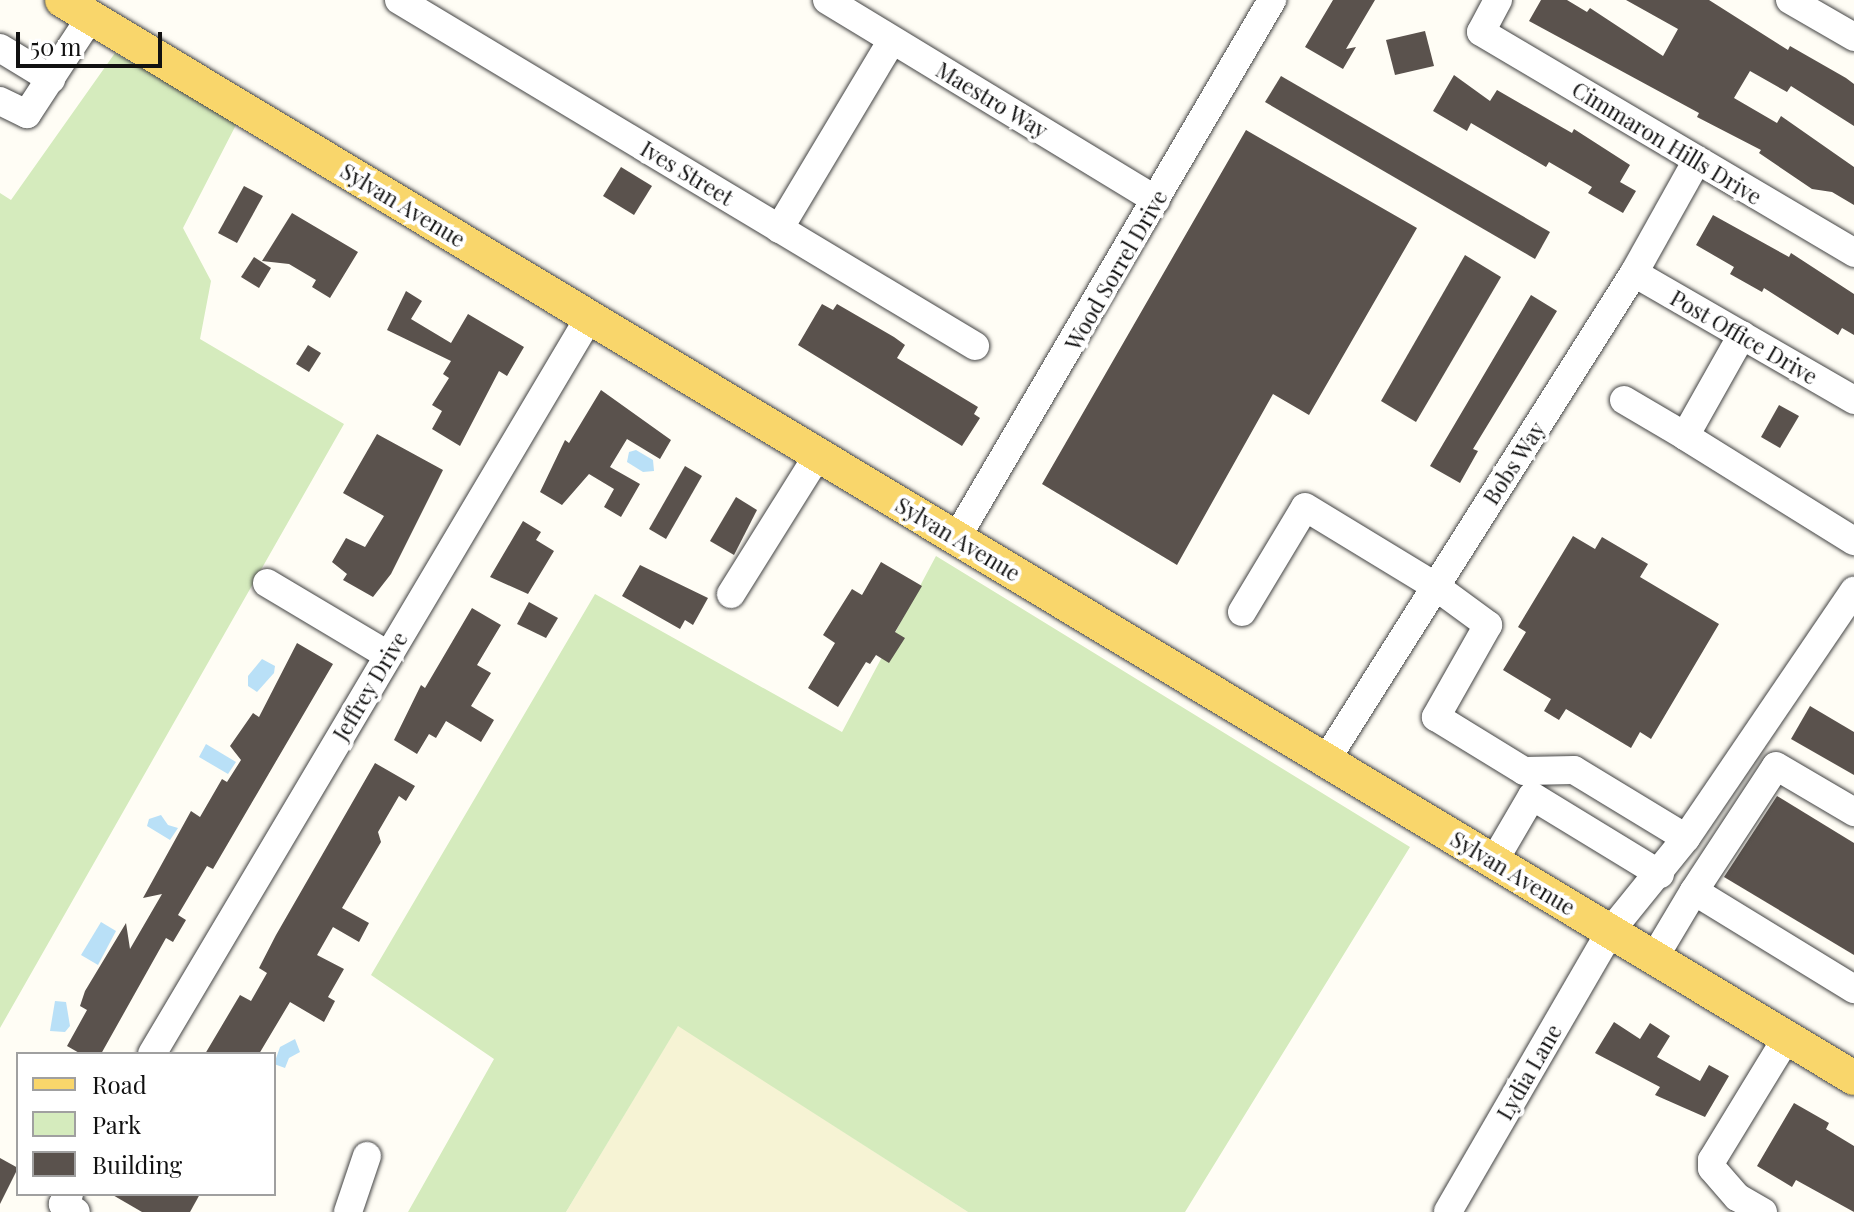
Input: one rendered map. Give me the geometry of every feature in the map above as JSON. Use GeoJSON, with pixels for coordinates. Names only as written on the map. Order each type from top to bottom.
{"type":"FeatureCollection","features":[{"type":"Feature","properties":{"kind":"main road","name":"Sylvan Avenue"},"geometry":{"type":"LineString","coordinates":[[76,9],[1854,1078]]}},
{"type":"Feature","properties":{"kind":"street","name":"Ives Street"},"geometry":{"type":"LineString","coordinates":[[399,0],[975,346]]}},
{"type":"Feature","properties":{"kind":"street","name":"Maestro Way"},"geometry":{"type":"LineString","coordinates":[[827,0],[1156,200]]}},
{"type":"Feature","properties":{"kind":"street","name":"Cimmaron Hills Drive"},"geometry":{"type":"LineString","coordinates":[[1498,0],[1481,32],[1854,253]]}},
{"type":"Feature","properties":{"kind":"street"},"geometry":{"type":"LineString","coordinates":[[1790,0],[1854,37]]}},
{"type":"Feature","properties":{"kind":"street","name":"Wood Sorrel Drive"},"geometry":{"type":"LineString","coordinates":[[957,537],[1156,200],[1267,2]]}},
{"type":"Feature","properties":{"kind":"street"},"geometry":{"type":"LineString","coordinates":[[0,101],[27,114],[51,79],[76,9]]}},
{"type":"Feature","properties":{"kind":"street"},"geometry":{"type":"LineString","coordinates":[[779,229],[892,40]]}},
{"type":"Feature","properties":{"kind":"street"},"geometry":{"type":"LineString","coordinates":[[0,48],[51,79]]}},
{"type":"Feature","properties":{"kind":"street","name":"Bobs Way"},"geometry":{"type":"LineString","coordinates":[[1326,760],[1634,273],[1696,162]]}},
{"type":"Feature","properties":{"kind":"street","name":"Post Office Drive"},"geometry":{"type":"LineString","coordinates":[[1634,273],[1854,400]]}},
{"type":"Feature","properties":{"kind":"street","name":"Jeffrey Drive"},"geometry":{"type":"LineString","coordinates":[[153,1052],[589,318]]}},
{"type":"Feature","properties":{"kind":"street"},"geometry":{"type":"LineString","coordinates":[[1685,436],[1742,335]]}},
{"type":"Feature","properties":{"kind":"street"},"geometry":{"type":"LineString","coordinates":[[1624,400],[1854,541]]}},
{"type":"Feature","properties":{"kind":"street"},"geometry":{"type":"LineString","coordinates":[[731,594],[818,455]]}},
{"type":"Feature","properties":{"kind":"street"},"geometry":{"type":"LineString","coordinates":[[1242,612],[1305,507],[1435,586],[1488,625],[1436,717],[1524,771],[1574,770],[1686,838]]}},
{"type":"Feature","properties":{"kind":"street"},"geometry":{"type":"LineString","coordinates":[[267,583],[388,655]]}},
{"type":"Feature","properties":{"kind":"street","name":"Lydia Lane"},"geometry":{"type":"LineString","coordinates":[[1448,1212],[1610,932],[1660,874],[1686,838],[1854,591]]}},
{"type":"Feature","properties":{"kind":"street"},"geometry":{"type":"LineString","coordinates":[[1654,958],[1776,766],[1854,812]]}},
{"type":"Feature","properties":{"kind":"street"},"geometry":{"type":"LineString","coordinates":[[1494,861],[1532,796],[1660,874]]}},
{"type":"Feature","properties":{"kind":"street"},"geometry":{"type":"LineString","coordinates":[[1694,891],[1854,989]]}},
{"type":"Feature","properties":{"kind":"street"},"geometry":{"type":"LineString","coordinates":[[1763,1212],[1733,1204],[1712,1168],[1712,1160],[1787,1037]]}},
{"type":"Feature","properties":{"kind":"street"},"geometry":{"type":"LineString","coordinates":[[348,1212],[367,1156]]}},
{"type":"Feature","properties":{"kind":"shaded area"},"geometry":{"type":"Polygon","coordinates":[[[678,1025],[968,1212],[566,1212],[678,1025]]]}},
{"type":"Feature","properties":{"kind":"green space"},"geometry":{"type":"Polygon","coordinates":[[[115,53],[238,121],[183,228],[211,281],[200,339],[344,424],[0,1028],[0,193],[11,200],[115,53]]]}},
{"type":"Feature","properties":{"kind":"green space"},"geometry":{"type":"Polygon","coordinates":[[[936,556],[1410,847],[1185,1212],[968,1212],[678,1026],[566,1212],[408,1212],[494,1059],[371,975],[595,594],[842,732],[936,556]]]}},
{"type":"Feature","properties":{"kind":"water"},"geometry":{"type":"Polygon","coordinates":[[[636,450],[653,460],[654,471],[643,472],[627,462],[629,452],[636,450]]]}},
{"type":"Feature","properties":{"kind":"water"},"geometry":{"type":"Polygon","coordinates":[[[262,659],[275,666],[274,673],[257,692],[248,686],[248,676],[262,659]]]}},
{"type":"Feature","properties":{"kind":"water"},"geometry":{"type":"Polygon","coordinates":[[[206,744],[236,762],[228,774],[199,757],[206,744]]]}},
{"type":"Feature","properties":{"kind":"water"},"geometry":{"type":"Polygon","coordinates":[[[161,815],[168,825],[178,828],[170,840],[147,826],[149,819],[161,815]]]}},
{"type":"Feature","properties":{"kind":"water"},"geometry":{"type":"Polygon","coordinates":[[[101,922],[116,931],[98,965],[81,955],[101,922]]]}},
{"type":"Feature","properties":{"kind":"water"},"geometry":{"type":"Polygon","coordinates":[[[55,1001],[66,1002],[70,1026],[65,1032],[50,1031],[55,1001]]]}},
{"type":"Feature","properties":{"kind":"water"},"geometry":{"type":"Polygon","coordinates":[[[295,1039],[300,1052],[289,1058],[285,1068],[276,1065],[280,1047],[295,1039]]]}},
{"type":"Feature","properties":{"kind":"building"},"geometry":{"type":"Polygon","coordinates":[[[1333,0],[1375,0],[1346,49],[1356,47],[1343,69],[1305,47],[1333,0]]]}},
{"type":"Feature","properties":{"kind":"building"},"geometry":{"type":"Polygon","coordinates":[[[1541,0],[1567,0],[1587,12],[1590,8],[1663,56],[1678,29],[1626,0],[1709,0],[1788,50],[1790,46],[1846,78],[1854,84],[1854,126],[1791,86],[1787,92],[1750,71],[1734,98],[1777,123],[1781,116],[1854,167],[1854,205],[1832,192],[1812,189],[1759,153],[1761,150],[1697,117],[1699,113],[1529,21],[1541,0]]]}},
{"type":"Feature","properties":{"kind":"building"},"geometry":{"type":"Polygon","coordinates":[[[1425,31],[1434,66],[1395,75],[1386,40],[1425,31]]]}},
{"type":"Feature","properties":{"kind":"building"},"geometry":{"type":"Polygon","coordinates":[[[1454,75],[1490,101],[1497,90],[1572,133],[1574,129],[1630,165],[1620,182],[1636,191],[1623,213],[1588,193],[1592,187],[1549,162],[1546,167],[1471,123],[1467,131],[1433,111],[1454,75]]]}},
{"type":"Feature","properties":{"kind":"building"},"geometry":{"type":"Polygon","coordinates":[[[1281,76],[1550,232],[1535,259],[1265,102],[1281,76]]]}},
{"type":"Feature","properties":{"kind":"building"},"geometry":{"type":"Polygon","coordinates":[[[1246,130],[1417,228],[1309,415],[1273,394],[1177,565],[1042,484],[1246,130]]]}},
{"type":"Feature","properties":{"kind":"building"},"geometry":{"type":"Polygon","coordinates":[[[621,167],[652,186],[634,215],[603,196],[621,167]]]}},
{"type":"Feature","properties":{"kind":"building"},"geometry":{"type":"Polygon","coordinates":[[[244,186],[263,196],[237,243],[218,233],[244,186]]]}},
{"type":"Feature","properties":{"kind":"building"},"geometry":{"type":"Polygon","coordinates":[[[292,213],[358,252],[330,298],[312,287],[316,280],[289,264],[262,261],[292,213]]]}},
{"type":"Feature","properties":{"kind":"building"},"geometry":{"type":"Polygon","coordinates":[[[1713,215],[1789,257],[1791,253],[1854,294],[1854,335],[1842,328],[1838,335],[1764,288],[1762,292],[1730,274],[1734,267],[1696,245],[1713,215]]]}},
{"type":"Feature","properties":{"kind":"building"},"geometry":{"type":"Polygon","coordinates":[[[1465,255],[1501,277],[1416,422],[1381,401],[1465,255]]]}},
{"type":"Feature","properties":{"kind":"building"},"geometry":{"type":"Polygon","coordinates":[[[254,257],[271,268],[259,288],[241,277],[254,257]]]}},
{"type":"Feature","properties":{"kind":"building"},"geometry":{"type":"Polygon","coordinates":[[[406,291],[422,301],[411,319],[451,343],[468,314],[524,347],[507,376],[499,371],[460,446],[432,429],[442,411],[432,405],[449,378],[443,374],[451,361],[387,330],[406,291]]]}},
{"type":"Feature","properties":{"kind":"building"},"geometry":{"type":"Polygon","coordinates":[[[1531,295],[1557,311],[1473,449],[1478,451],[1460,483],[1430,466],[1531,295]]]}},
{"type":"Feature","properties":{"kind":"building"},"geometry":{"type":"Polygon","coordinates":[[[822,304],[833,310],[837,304],[894,337],[905,345],[897,358],[978,407],[974,414],[980,418],[962,446],[798,345],[822,304]]]}},
{"type":"Feature","properties":{"kind":"building"},"geometry":{"type":"Polygon","coordinates":[[[308,345],[321,353],[309,372],[296,364],[308,345]]]}},
{"type":"Feature","properties":{"kind":"building"},"geometry":{"type":"Polygon","coordinates":[[[601,390],[671,440],[660,459],[627,439],[610,467],[640,484],[621,517],[604,507],[614,489],[589,474],[562,505],[540,492],[565,440],[569,443],[601,390]]]}},
{"type":"Feature","properties":{"kind":"building"},"geometry":{"type":"Polygon","coordinates":[[[1779,405],[1799,416],[1780,448],[1761,437],[1779,405]]]}},
{"type":"Feature","properties":{"kind":"building"},"geometry":{"type":"Polygon","coordinates":[[[377,434],[443,470],[391,574],[373,597],[343,580],[347,574],[332,562],[346,538],[365,547],[384,516],[343,493],[377,434]]]}},
{"type":"Feature","properties":{"kind":"building"},"geometry":{"type":"Polygon","coordinates":[[[685,466],[702,476],[666,539],[649,529],[685,466]]]}},
{"type":"Feature","properties":{"kind":"building"},"geometry":{"type":"Polygon","coordinates":[[[736,497],[757,510],[734,555],[710,541],[736,497]]]}},
{"type":"Feature","properties":{"kind":"building"},"geometry":{"type":"Polygon","coordinates":[[[523,521],[541,532],[536,540],[554,551],[528,594],[490,577],[523,521]]]}},
{"type":"Feature","properties":{"kind":"building"},"geometry":{"type":"Polygon","coordinates":[[[1573,536],[1595,549],[1602,537],[1648,564],[1640,577],[1719,624],[1651,739],[1640,732],[1631,748],[1566,709],[1559,720],[1544,711],[1551,699],[1503,670],[1526,632],[1518,627],[1573,536]]]}},
{"type":"Feature","properties":{"kind":"building"},"geometry":{"type":"Polygon","coordinates":[[[881,562],[922,586],[895,632],[905,638],[889,663],[876,655],[870,664],[866,662],[838,707],[808,688],[835,643],[823,635],[852,589],[862,595],[881,562]]]}},
{"type":"Feature","properties":{"kind":"building"},"geometry":{"type":"Polygon","coordinates":[[[640,565],[708,598],[693,625],[685,620],[680,629],[622,596],[640,565]]]}},
{"type":"Feature","properties":{"kind":"building"},"geometry":{"type":"Polygon","coordinates":[[[529,602],[558,618],[546,638],[517,624],[529,602]]]}},
{"type":"Feature","properties":{"kind":"building"},"geometry":{"type":"Polygon","coordinates":[[[472,608],[501,625],[477,665],[491,673],[471,706],[494,720],[481,742],[446,721],[436,738],[429,734],[417,754],[394,740],[421,685],[425,688],[472,608]]]}},
{"type":"Feature","properties":{"kind":"building"},"geometry":{"type":"Polygon","coordinates":[[[297,643],[333,664],[213,869],[207,866],[178,915],[186,920],[173,942],[166,938],[102,1052],[78,1052],[67,1046],[87,1010],[80,1006],[85,991],[126,923],[130,949],[162,894],[143,898],[191,811],[200,817],[222,779],[227,782],[241,760],[230,746],[253,713],[259,717],[297,643]]]}},
{"type":"Feature","properties":{"kind":"building"},"geometry":{"type":"Polygon","coordinates":[[[1810,706],[1854,732],[1854,775],[1791,739],[1810,706]]]}},
{"type":"Feature","properties":{"kind":"building"},"geometry":{"type":"Polygon","coordinates":[[[375,763],[415,786],[406,801],[399,796],[378,832],[381,842],[342,908],[369,923],[359,942],[333,927],[317,955],[344,969],[328,997],[335,1001],[324,1022],[290,1002],[260,1052],[206,1052],[240,995],[251,1001],[267,973],[259,968],[375,763]]]}},
{"type":"Feature","properties":{"kind":"building"},"geometry":{"type":"Polygon","coordinates":[[[1777,796],[1854,843],[1854,955],[1724,877],[1777,796]]]}},
{"type":"Feature","properties":{"kind":"building"},"geometry":{"type":"Polygon","coordinates":[[[1614,1022],[1640,1039],[1650,1023],[1670,1036],[1657,1057],[1700,1081],[1709,1065],[1729,1076],[1705,1117],[1655,1095],[1660,1087],[1595,1053],[1614,1022]]]}},
{"type":"Feature","properties":{"kind":"building"},"geometry":{"type":"Polygon","coordinates":[[[1794,1103],[1829,1123],[1826,1129],[1854,1146],[1854,1212],[1796,1180],[1792,1187],[1757,1166],[1794,1103]]]}},
{"type":"Feature","properties":{"kind":"building"},"geometry":{"type":"Polygon","coordinates":[[[0,1158],[16,1167],[16,1172],[0,1204],[0,1158]]]}},
{"type":"Feature","properties":{"kind":"building"},"geometry":{"type":"Polygon","coordinates":[[[114,1196],[199,1196],[190,1212],[142,1212],[114,1196]]]}}]}
